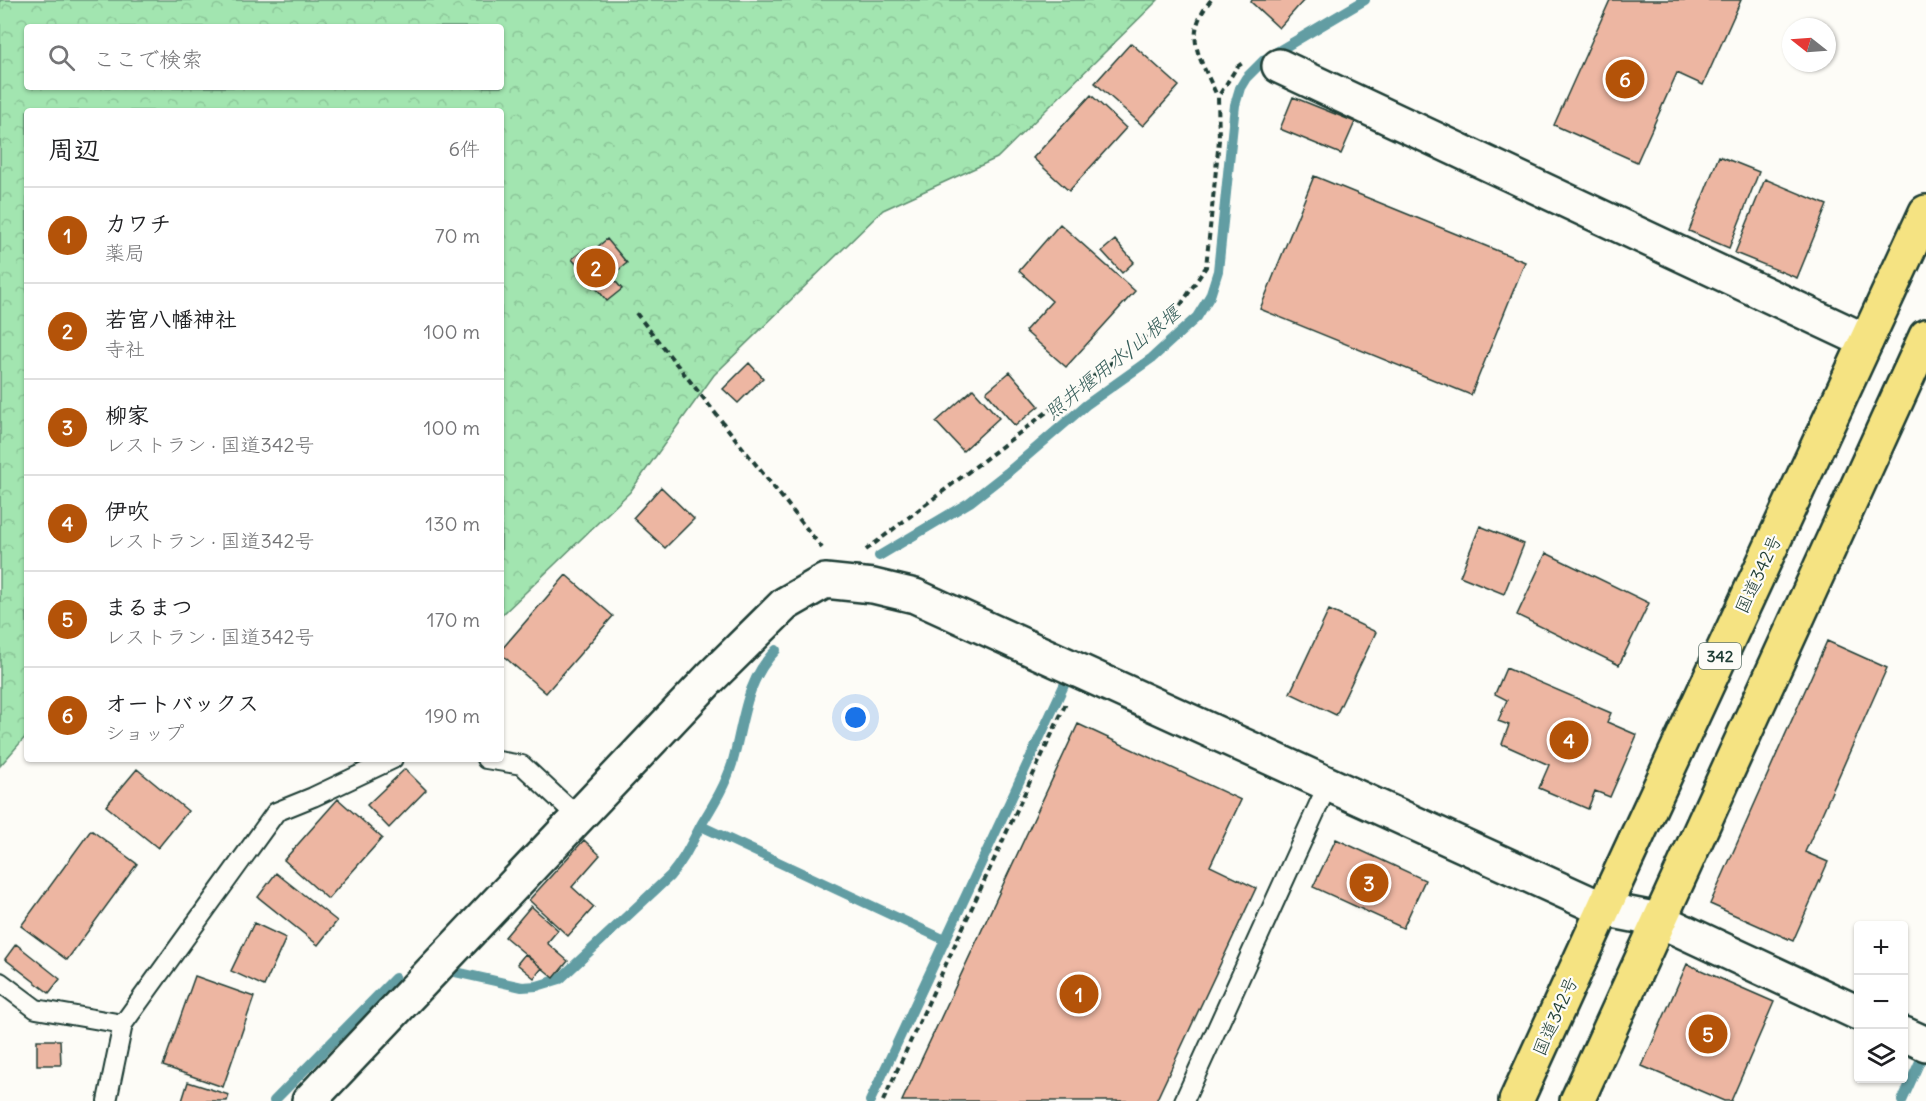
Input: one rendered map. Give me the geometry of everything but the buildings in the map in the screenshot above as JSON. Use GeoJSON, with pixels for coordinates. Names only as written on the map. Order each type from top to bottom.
{"type":"FeatureCollection","features":[{"type":"Feature","properties":{"kind":"highway","name":"国道342号"},"geometry":{"type":"LineString","coordinates":[[1516,1101],[1926,212]]}},
{"type":"Feature","properties":{"kind":"highway"},"geometry":{"type":"LineString","coordinates":[[1577,1101],[1926,336]]}},
{"type":"Feature","properties":{"kind":"street"},"geometry":{"type":"LineString","coordinates":[[1279,66],[1866,341]]}},
{"type":"Feature","properties":{"kind":"street"},"geometry":{"type":"LineString","coordinates":[[309,1101],[710,678],[785,604],[832,576],[915,596],[1603,909],[1659,920],[1854,1011]]}},
{"type":"Feature","properties":{"kind":"street"},"geometry":{"type":"LineString","coordinates":[[1908,1036],[1926,1044]]}},
{"type":"Feature","properties":{"kind":"lane"},"geometry":{"type":"LineString","coordinates":[[107,1101],[123,1024],[276,812],[313,798],[387,762]]}},
{"type":"Feature","properties":{"kind":"lane"},"geometry":{"type":"LineString","coordinates":[[504,762],[522,765],[578,817]]}},
{"type":"Feature","properties":{"kind":"lane"},"geometry":{"type":"LineString","coordinates":[[1184,1101],[1328,784]]}},
{"type":"Feature","properties":{"kind":"lane"},"geometry":{"type":"LineString","coordinates":[[0,982],[36,1009],[123,1024]]}},
{"type":"Feature","properties":{"kind":"path"},"geometry":{"type":"LineString","coordinates":[[636,313],[832,576],[1174,315],[1206,267],[1219,140],[1218,97],[1194,41],[1200,14],[1211,0]]}},
{"type":"Feature","properties":{"kind":"path"},"geometry":{"type":"LineString","coordinates":[[1218,97],[1237,67],[1249,57],[1279,66]]}},
{"type":"Feature","properties":{"kind":"path"},"geometry":{"type":"LineString","coordinates":[[883,1101],[1081,670]]}},
{"type":"Feature","properties":{"kind":"green space"},"geometry":{"type":"Polygon","coordinates":[[[0,0],[1158,0],[997,158],[883,210],[714,375],[630,492],[504,613],[504,108],[24,108],[24,738],[0,766],[0,0]]]}},
{"type":"Feature","properties":{"kind":"waterway","name":"照井堰用水/山根堰"},"geometry":{"type":"LineString","coordinates":[[879,556],[970,502],[1086,405],[1152,358],[1197,317],[1210,296],[1218,271],[1235,105],[1240,88],[1246,78],[1265,59],[1365,0]]}},
{"type":"Feature","properties":{"kind":"waterway","name":"照井堰用水/山根堰"},"geometry":{"type":"LineString","coordinates":[[451,971],[522,987],[537,986],[560,979],[670,876],[687,852],[726,780],[751,689],[765,662],[776,650]]}},
{"type":"Feature","properties":{"kind":"waterway"},"geometry":{"type":"LineString","coordinates":[[870,1101],[1067,679]]}},
{"type":"Feature","properties":{"kind":"waterway"},"geometry":{"type":"LineString","coordinates":[[701,826],[945,940]]}},
{"type":"Feature","properties":{"kind":"waterway","name":"照井堰用水/山根堰"},"geometry":{"type":"LineString","coordinates":[[274,1101],[395,978]]}},
{"type":"Feature","properties":{"kind":"waterway"},"geometry":{"type":"LineString","coordinates":[[1902,1101],[1926,1048]]}},
{"type":"Feature","properties":{"kind":"place","name":"オートバックス"},"geometry":{"type":"Point","coordinates":[1625,79]}},
{"type":"Feature","properties":{"kind":"place","name":"若宮八幡神社"},"geometry":{"type":"Point","coordinates":[596,268]}},
{"type":"Feature","properties":{"kind":"place","name":"伊吹"},"geometry":{"type":"Point","coordinates":[1569,740]}},
{"type":"Feature","properties":{"kind":"place","name":"柳家"},"geometry":{"type":"Point","coordinates":[1369,883]}},
{"type":"Feature","properties":{"kind":"place","name":"カワチ"},"geometry":{"type":"Point","coordinates":[1079,994]}},
{"type":"Feature","properties":{"kind":"place","name":"まるまつ"},"geometry":{"type":"Point","coordinates":[1708,1034]}}]}
